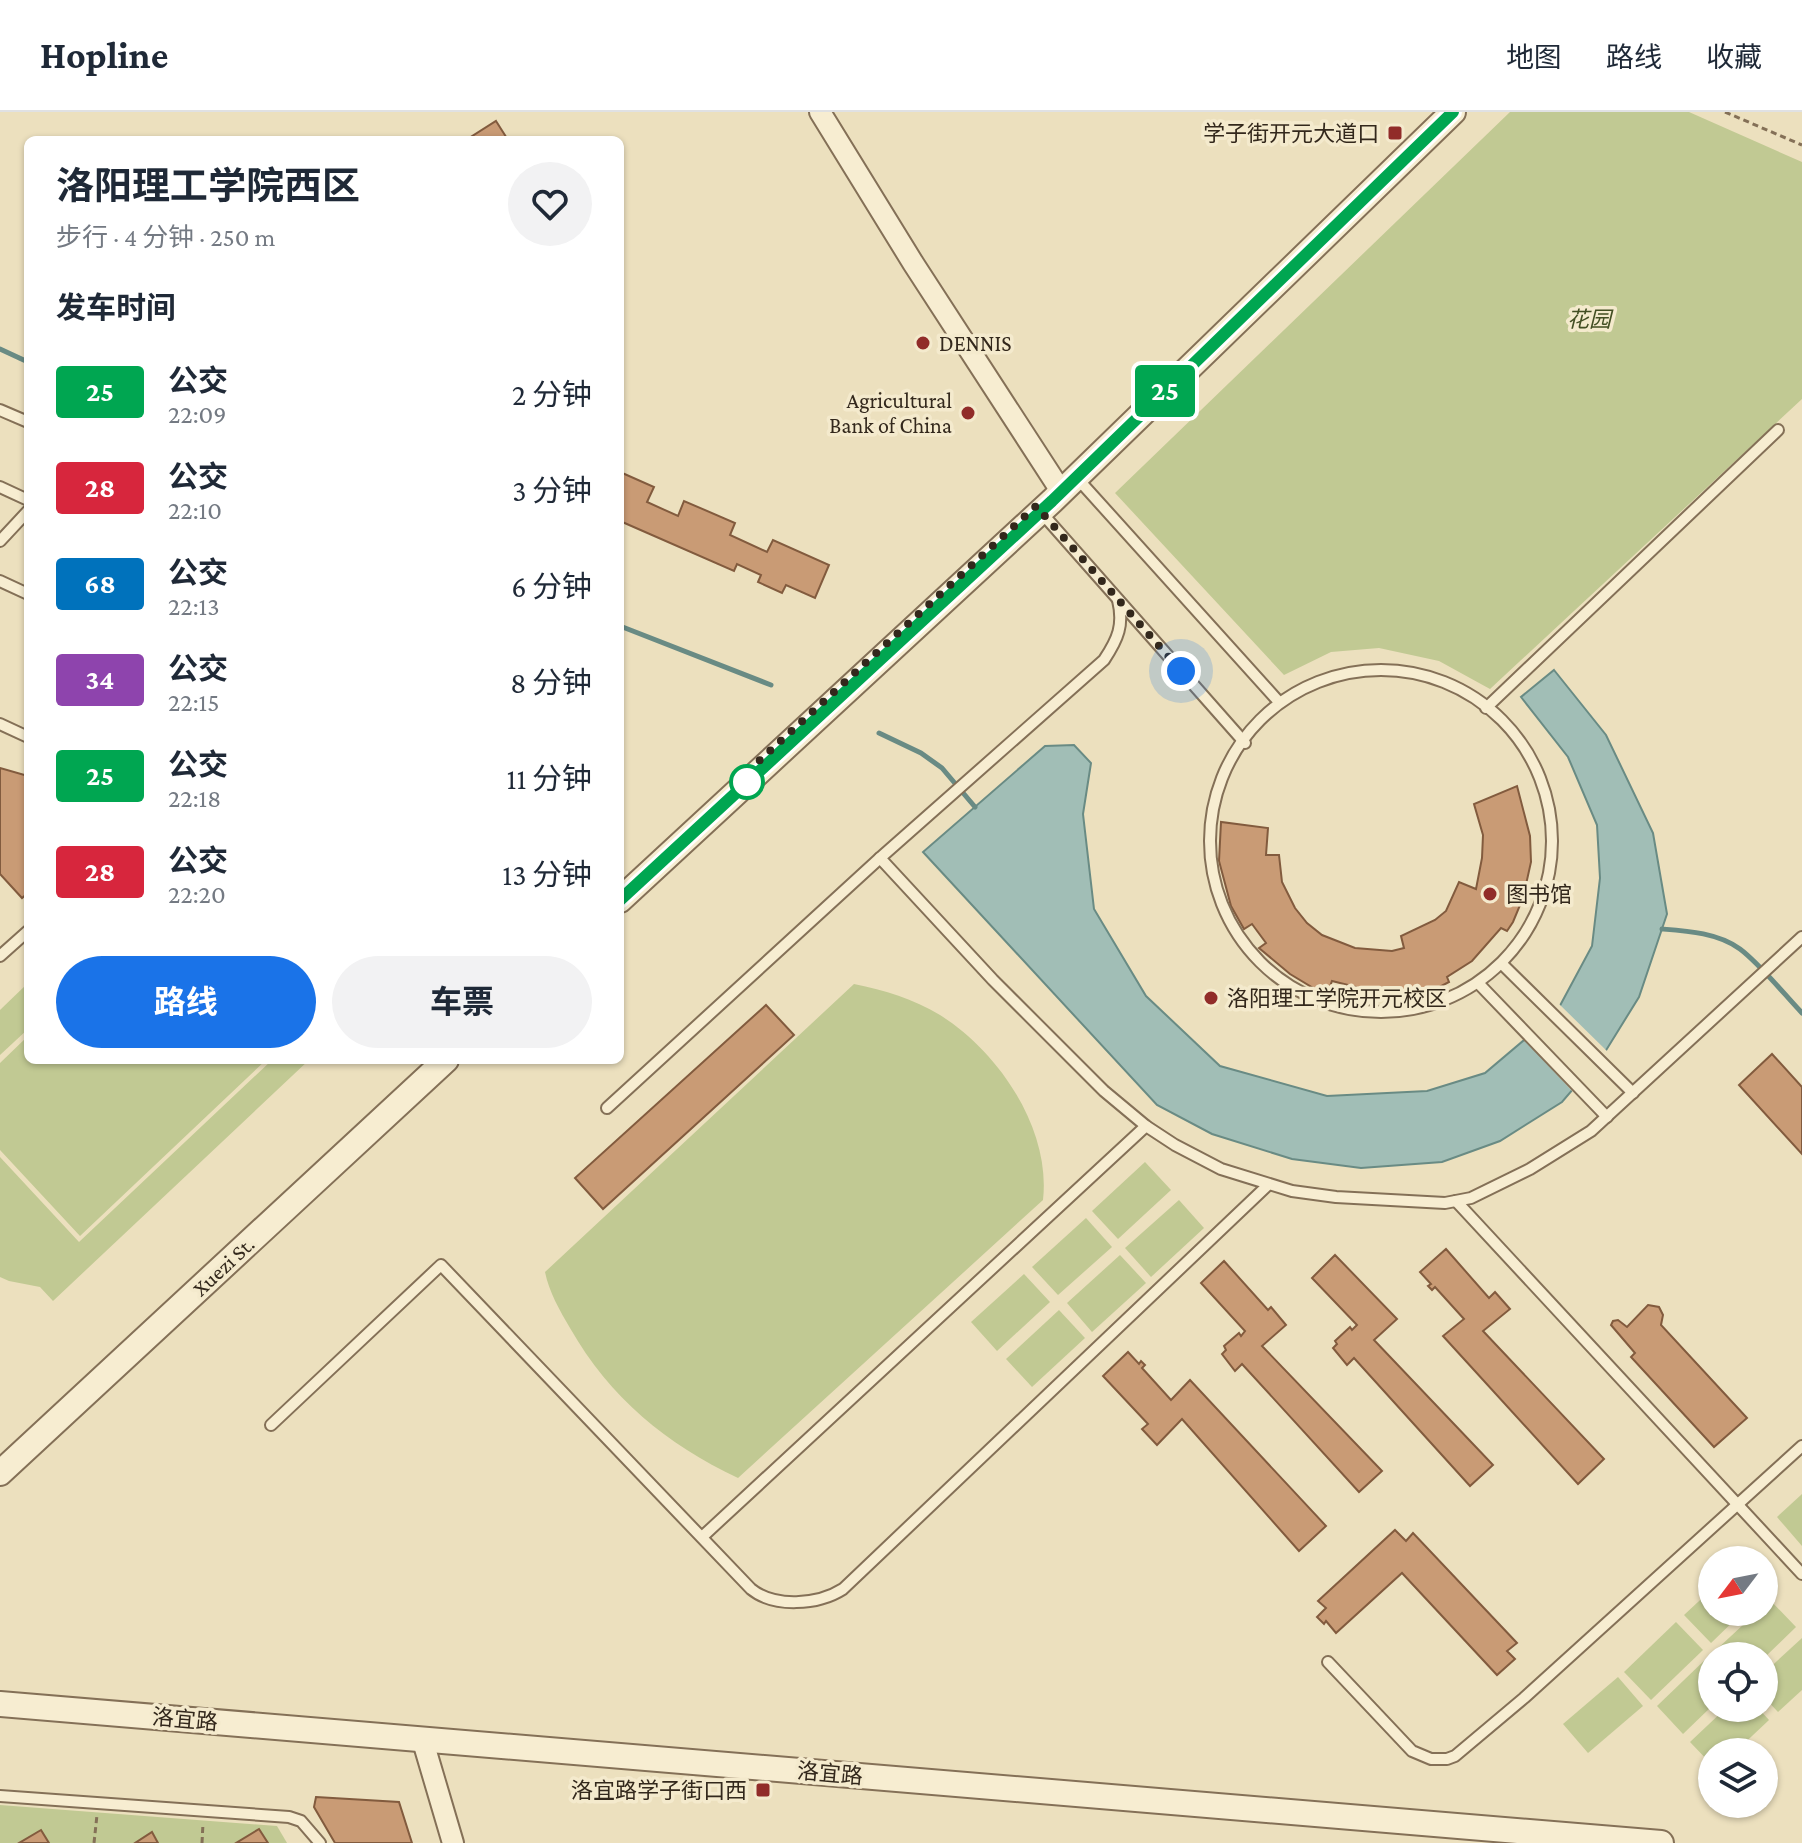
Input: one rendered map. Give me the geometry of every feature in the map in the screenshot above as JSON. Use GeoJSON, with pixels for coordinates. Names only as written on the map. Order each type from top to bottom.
{"type":"FeatureCollection","features":[{"type":"Feature","properties":{"kind":"street"},"geometry":{"type":"LineString","coordinates":[[820,112],[1066,482]]}},
{"type":"Feature","properties":{"kind":"street"},"geometry":{"type":"LineString","coordinates":[[1066,482],[1444,112]]}},
{"type":"Feature","properties":{"kind":"street"},"geometry":{"type":"LineString","coordinates":[[624,896],[1038,509],[1453,112]]}},
{"type":"Feature","properties":{"kind":"street"},"geometry":{"type":"LineString","coordinates":[[624,884],[1038,509]]}},
{"type":"Feature","properties":{"kind":"street","name":"Xuezi St."},"geometry":{"type":"LineString","coordinates":[[0,1463],[430,1064]]}},
{"type":"Feature","properties":{"kind":"street","name":"Xuezi St."},"geometry":{"type":"LineString","coordinates":[[0,1473],[442,1064]]}},
{"type":"Feature","properties":{"kind":"street","name":"洛宜路"},"geometry":{"type":"LineString","coordinates":[[0,1704],[1510,1843]]}},
{"type":"Feature","properties":{"kind":"street","name":"洛宜路"},"geometry":{"type":"LineString","coordinates":[[0,1717],[424,1745],[1661,1843]]}},
{"type":"Feature","properties":{"kind":"street"},"geometry":{"type":"LineString","coordinates":[[424,1745],[453,1843]]}},
{"type":"Feature","properties":{"kind":"lane"},"geometry":{"type":"LineString","coordinates":[[0,410],[24,420]]}},
{"type":"Feature","properties":{"kind":"lane"},"geometry":{"type":"LineString","coordinates":[[1486,708],[1778,430]]}},
{"type":"Feature","properties":{"kind":"lane"},"geometry":{"type":"LineString","coordinates":[[1066,482],[1279,702]]}},
{"type":"Feature","properties":{"kind":"lane"},"geometry":{"type":"LineString","coordinates":[[0,487],[24,498]]}},
{"type":"Feature","properties":{"kind":"lane"},"geometry":{"type":"LineString","coordinates":[[1038,509],[1245,743]]}},
{"type":"Feature","properties":{"kind":"lane"},"geometry":{"type":"LineString","coordinates":[[0,541],[24,515]]}},
{"type":"Feature","properties":{"kind":"lane"},"geometry":{"type":"LineString","coordinates":[[0,581],[24,592]]}},
{"type":"Feature","properties":{"kind":"lane"},"geometry":{"type":"LineString","coordinates":[[607,1108],[880,858],[1104,660],[1119,635],[1122,617],[1118,600]]}},
{"type":"Feature","properties":{"kind":"lane"},"geometry":{"type":"LineString","coordinates":[[1365,668],[1431,676],[1468,694],[1486,708],[1520,747],[1540,779],[1551,807],[1553,851],[1540,906],[1522,941],[1503,965],[1480,985],[1436,1006],[1383,1011],[1338,1007],[1301,994],[1271,972],[1244,942],[1227,914],[1213,874],[1209,848],[1211,811],[1225,773],[1279,702],[1317,679],[1365,668]]}},
{"type":"Feature","properties":{"kind":"lane"},"geometry":{"type":"LineString","coordinates":[[0,724],[24,735]]}},
{"type":"Feature","properties":{"kind":"lane"},"geometry":{"type":"LineString","coordinates":[[880,858],[993,980],[1104,1091],[1146,1126],[1221,1169],[1292,1191],[1336,1197],[1445,1203],[1471,1198],[1530,1169],[1569,1147],[1607,1117],[1802,937]]}},
{"type":"Feature","properties":{"kind":"lane"},"geometry":{"type":"LineString","coordinates":[[0,956],[24,935]]}},
{"type":"Feature","properties":{"kind":"lane"},"geometry":{"type":"LineString","coordinates":[[1503,965],[1633,1093]]}},
{"type":"Feature","properties":{"kind":"lane"},"geometry":{"type":"LineString","coordinates":[[1480,985],[1607,1117]]}},
{"type":"Feature","properties":{"kind":"lane"},"geometry":{"type":"LineString","coordinates":[[702,1537],[1146,1126]]}},
{"type":"Feature","properties":{"kind":"lane"},"geometry":{"type":"LineString","coordinates":[[271,1425],[441,1265],[751,1589],[764,1598],[777,1601],[815,1600],[832,1596],[843,1589],[1268,1185]]}},
{"type":"Feature","properties":{"kind":"lane"},"geometry":{"type":"LineString","coordinates":[[1456,1201],[1802,1574]]}},
{"type":"Feature","properties":{"kind":"lane"},"geometry":{"type":"LineString","coordinates":[[1328,1662],[1412,1751],[1420,1757],[1447,1759],[1461,1752],[1524,1698],[1802,1446]]}},
{"type":"Feature","properties":{"kind":"lane"},"geometry":{"type":"LineString","coordinates":[[0,1796],[289,1817],[301,1821],[320,1843]]}},
{"type":"Feature","properties":{"kind":"path"},"geometry":{"type":"LineString","coordinates":[[1725,112],[1802,145]]}},
{"type":"Feature","properties":{"kind":"path"},"geometry":{"type":"LineString","coordinates":[[94,1843],[98,1803]]}},
{"type":"Feature","properties":{"kind":"path"},"geometry":{"type":"LineString","coordinates":[[202,1843],[203,1811]]}},
{"type":"Feature","properties":{"kind":"green space","name":"花园"},"geometry":{"type":"Polygon","coordinates":[[[1510,112],[1689,112],[1802,162],[1802,399],[1490,689],[1439,661],[1379,648],[1331,652],[1284,675],[1115,493],[1510,112]]]}},
{"type":"Feature","properties":{"kind":"green space"},"geometry":{"type":"Polygon","coordinates":[[[854,984],[877,989],[930,1009],[962,1031],[1001,1071],[1017,1095],[1039,1146],[1043,1200],[738,1478],[664,1434],[622,1397],[603,1376],[570,1328],[552,1294],[545,1272],[854,984]]]}},
{"type":"Feature","properties":{"kind":"green space"},"geometry":{"type":"Polygon","coordinates":[[[24,987],[24,1033],[0,1055],[0,1010],[24,987]]]}},
{"type":"Feature","properties":{"kind":"green space"},"geometry":{"type":"Polygon","coordinates":[[[24,1040],[24,1064],[262,1064],[80,1236],[0,1150],[0,1063],[24,1040]]]}},
{"type":"Feature","properties":{"kind":"green space"},"geometry":{"type":"Polygon","coordinates":[[[268,1064],[305,1064],[53,1301],[40,1287],[0,1277],[0,1157],[79,1242],[268,1064]]]}},
{"type":"Feature","properties":{"kind":"green space"},"geometry":{"type":"Polygon","coordinates":[[[1145,1162],[1171,1190],[1118,1239],[1092,1211],[1145,1162]]]}},
{"type":"Feature","properties":{"kind":"green space"},"geometry":{"type":"Polygon","coordinates":[[[1179,1200],[1204,1228],[1151,1277],[1125,1248],[1179,1200]]]}},
{"type":"Feature","properties":{"kind":"green space"},"geometry":{"type":"Polygon","coordinates":[[[1086,1218],[1112,1247],[1058,1295],[1032,1267],[1086,1218]]]}},
{"type":"Feature","properties":{"kind":"green space"},"geometry":{"type":"Polygon","coordinates":[[[1120,1255],[1146,1283],[1092,1332],[1067,1303],[1120,1255]]]}},
{"type":"Feature","properties":{"kind":"green space"},"geometry":{"type":"Polygon","coordinates":[[[1024,1274],[1050,1302],[997,1351],[971,1322],[1024,1274]]]}},
{"type":"Feature","properties":{"kind":"green space"},"geometry":{"type":"Polygon","coordinates":[[[1059,1310],[1085,1338],[1032,1387],[1006,1359],[1059,1310]]]}},
{"type":"Feature","properties":{"kind":"green space"},"geometry":{"type":"Polygon","coordinates":[[[1802,1494],[1802,1546],[1777,1517],[1802,1494]]]}},
{"type":"Feature","properties":{"kind":"green space"},"geometry":{"type":"Polygon","coordinates":[[[1698,1602],[1698,1626],[1729,1626],[1710,1642],[1684,1615],[1698,1602]]]}},
{"type":"Feature","properties":{"kind":"green space"},"geometry":{"type":"Polygon","coordinates":[[[1778,1608],[1796,1627],[1778,1644],[1778,1642],[1725,1642],[1742,1626],[1778,1626],[1778,1608]]]}},
{"type":"Feature","properties":{"kind":"green space"},"geometry":{"type":"Polygon","coordinates":[[[1676,1622],[1698,1645],[1698,1655],[1651,1700],[1624,1672],[1676,1622]]]}},
{"type":"Feature","properties":{"kind":"green space"},"geometry":{"type":"Polygon","coordinates":[[[1802,1638],[1802,1690],[1778,1712],[1778,1660],[1802,1638]]]}},
{"type":"Feature","properties":{"kind":"green space"},"geometry":{"type":"Polygon","coordinates":[[[1698,1667],[1698,1720],[1683,1734],[1657,1706],[1698,1667]]]}},
{"type":"Feature","properties":{"kind":"green space"},"geometry":{"type":"Polygon","coordinates":[[[1618,1677],[1643,1706],[1588,1753],[1563,1724],[1618,1677]]]}},
{"type":"Feature","properties":{"kind":"green space"},"geometry":{"type":"Polygon","coordinates":[[[1711,1722],[1767,1722],[1750,1738],[1698,1738],[1698,1750],[1690,1742],[1711,1722]]]}},
{"type":"Feature","properties":{"kind":"green space"},"geometry":{"type":"Polygon","coordinates":[[[0,1805],[277,1826],[287,1843],[0,1843],[0,1805]]]}},
{"type":"Feature","properties":{"kind":"water"},"geometry":{"type":"Polygon","coordinates":[[[1554,670],[1606,735],[1653,833],[1667,914],[1639,997],[1605,1052],[1562,1102],[1500,1141],[1442,1162],[1361,1168],[1292,1159],[1212,1134],[1157,1105],[923,852],[1045,746],[1074,745],[1091,763],[1083,814],[1094,909],[1146,996],[1220,1066],[1327,1096],[1427,1091],[1485,1073],[1556,1013],[1592,946],[1600,878],[1597,825],[1568,757],[1521,697],[1554,670]]]}},
{"type":"Feature","properties":{"kind":"pier"},"geometry":{"type":"Polygon","coordinates":[[[1557,1002],[1609,1053],[1573,1092],[1523,1038],[1553,1010],[1557,1002]]]}},
{"type":"Feature","properties":{"kind":"building"},"geometry":{"type":"Polygon","coordinates":[[[496,121],[505,136],[472,136],[496,121]]]}},
{"type":"Feature","properties":{"kind":"building"},"geometry":{"type":"Polygon","coordinates":[[[624,474],[654,487],[647,502],[678,516],[684,501],[735,523],[730,535],[767,552],[773,540],[829,565],[815,598],[786,585],[782,593],[758,582],[761,575],[737,564],[734,571],[624,523],[624,474]]]}},
{"type":"Feature","properties":{"kind":"building"},"geometry":{"type":"Polygon","coordinates":[[[0,768],[24,775],[24,896],[22,898],[0,874],[0,768]]]}},
{"type":"Feature","properties":{"kind":"building","name":"图书馆"},"geometry":{"type":"Polygon","coordinates":[[[1517,786],[1530,836],[1531,862],[1523,898],[1513,922],[1507,931],[1501,928],[1472,961],[1447,977],[1449,982],[1430,992],[1396,999],[1355,999],[1356,987],[1332,981],[1327,995],[1320,992],[1290,974],[1259,948],[1266,943],[1252,924],[1244,929],[1231,906],[1219,861],[1221,822],[1268,828],[1266,855],[1279,855],[1282,882],[1295,908],[1322,935],[1355,948],[1392,951],[1404,948],[1401,936],[1435,920],[1446,911],[1459,882],[1476,889],[1483,835],[1474,804],[1517,786]]]}},
{"type":"Feature","properties":{"kind":"building"},"geometry":{"type":"Polygon","coordinates":[[[766,1005],[794,1035],[603,1209],[575,1178],[766,1005]]]}},
{"type":"Feature","properties":{"kind":"building"},"geometry":{"type":"Polygon","coordinates":[[[1772,1054],[1802,1087],[1802,1154],[1739,1085],[1772,1054]]]}},
{"type":"Feature","properties":{"kind":"building"},"geometry":{"type":"Polygon","coordinates":[[[1446,1249],[1489,1298],[1495,1292],[1510,1309],[1483,1331],[1604,1459],[1578,1484],[1443,1336],[1464,1319],[1435,1287],[1432,1290],[1428,1286],[1431,1284],[1420,1272],[1446,1249]]]}},
{"type":"Feature","properties":{"kind":"building"},"geometry":{"type":"Polygon","coordinates":[[[1335,1255],[1397,1319],[1374,1340],[1493,1465],[1470,1486],[1354,1358],[1347,1365],[1333,1348],[1337,1344],[1335,1341],[1350,1327],[1352,1330],[1357,1325],[1312,1278],[1335,1255]]]}},
{"type":"Feature","properties":{"kind":"building"},"geometry":{"type":"Polygon","coordinates":[[[1224,1261],[1268,1310],[1271,1307],[1286,1325],[1262,1346],[1382,1471],[1359,1492],[1242,1364],[1235,1371],[1222,1354],[1226,1350],[1224,1346],[1245,1331],[1201,1283],[1224,1261]]]}},
{"type":"Feature","properties":{"kind":"building"},"geometry":{"type":"Polygon","coordinates":[[[1648,1305],[1659,1307],[1663,1315],[1661,1325],[1747,1418],[1714,1447],[1631,1357],[1635,1353],[1611,1325],[1618,1320],[1627,1327],[1648,1305]]]}},
{"type":"Feature","properties":{"kind":"building"},"geometry":{"type":"Polygon","coordinates":[[[1128,1352],[1139,1364],[1141,1361],[1145,1365],[1142,1368],[1171,1400],[1190,1380],[1326,1526],[1299,1551],[1182,1419],[1157,1445],[1142,1429],[1148,1424],[1103,1376],[1128,1352]]]}},
{"type":"Feature","properties":{"kind":"building"},"geometry":{"type":"Polygon","coordinates":[[[1395,1530],[1406,1541],[1413,1533],[1517,1643],[1507,1651],[1515,1659],[1497,1675],[1402,1573],[1336,1633],[1326,1621],[1324,1624],[1317,1617],[1326,1608],[1318,1601],[1395,1530]]]}},
{"type":"Feature","properties":{"kind":"building"},"geometry":{"type":"Polygon","coordinates":[[[316,1797],[399,1802],[412,1843],[335,1843],[314,1807],[316,1797]]]}},
{"type":"Feature","properties":{"kind":"building"},"geometry":{"type":"Polygon","coordinates":[[[259,1829],[268,1843],[236,1843],[259,1829]]]}},
{"type":"Feature","properties":{"kind":"building"},"geometry":{"type":"Polygon","coordinates":[[[41,1830],[49,1843],[19,1843],[41,1830]]]}},
{"type":"Feature","properties":{"kind":"building"},"geometry":{"type":"Polygon","coordinates":[[[152,1832],[158,1843],[135,1843],[152,1832]]]}},
{"type":"Feature","properties":{"kind":"waterway"},"geometry":{"type":"LineString","coordinates":[[0,349],[24,360]]}},
{"type":"Feature","properties":{"kind":"waterway"},"geometry":{"type":"LineString","coordinates":[[624,628],[771,685]]}},
{"type":"Feature","properties":{"kind":"waterway"},"geometry":{"type":"LineString","coordinates":[[879,733],[921,753],[942,768],[975,807]]}},
{"type":"Feature","properties":{"kind":"waterway"},"geometry":{"type":"LineString","coordinates":[[1662,929],[1722,939],[1740,949],[1802,1013]]}},
{"type":"Feature","properties":{"kind":"bus line","name":"25"},"geometry":{"type":"LineString","coordinates":[[624,896],[1052,501],[1453,112]]}},
{"type":"Feature","properties":{"kind":"place","name":"学子街开元大道口"},"geometry":{"type":"Point","coordinates":[1395,133]}},
{"type":"Feature","properties":{"kind":"place","name":"DENNIS"},"geometry":{"type":"Point","coordinates":[923,343]}},
{"type":"Feature","properties":{"kind":"place","name":"Agricultural Bank of China"},"geometry":{"type":"Point","coordinates":[968,413]}},
{"type":"Feature","properties":{"kind":"place","name":"图书馆"},"geometry":{"type":"Point","coordinates":[1490,894]}},
{"type":"Feature","properties":{"kind":"place","name":"洛阳理工学院开元校区"},"geometry":{"type":"Point","coordinates":[1211,998]}},
{"type":"Feature","properties":{"kind":"place","name":"洛宜路学子街口西"},"geometry":{"type":"Point","coordinates":[763,1790]}},
{"type":"Feature","properties":{"kind":"route"},"geometry":{"type":"LineString","coordinates":[[747,782],[736,782],[1036,506],[1181,671]]}}]}
